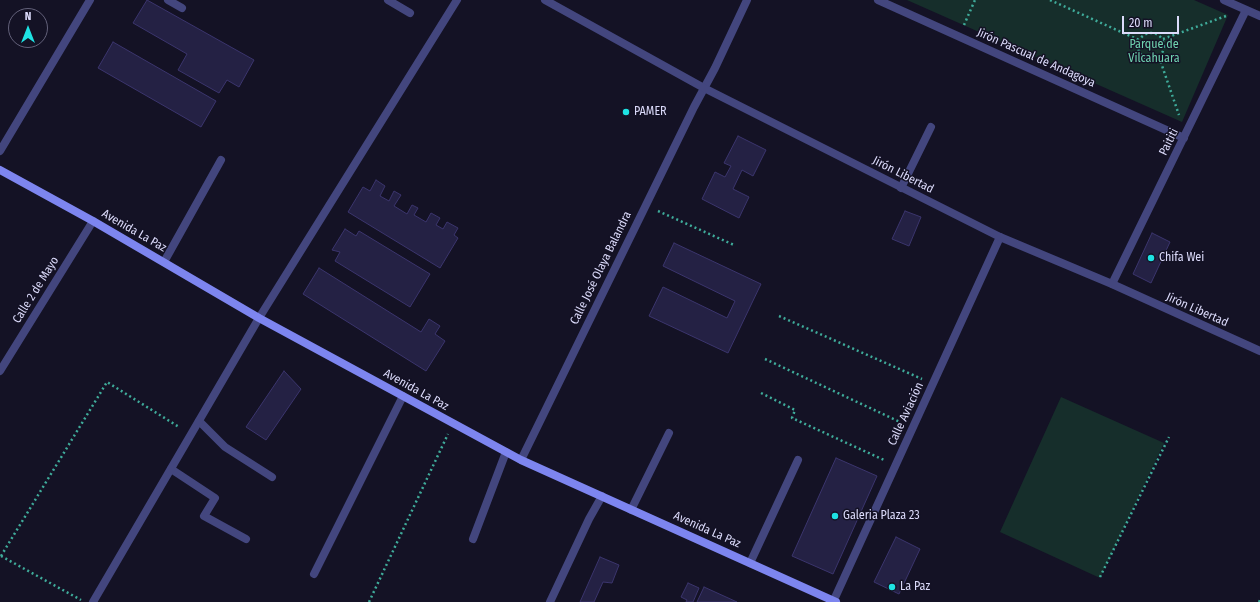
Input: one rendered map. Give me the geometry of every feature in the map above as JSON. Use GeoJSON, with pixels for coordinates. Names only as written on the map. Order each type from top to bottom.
{"type":"FeatureCollection","features":[{"type":"Feature","properties":{"kind":"main road","name":"Avenida La Paz"},"geometry":{"type":"LineString","coordinates":[[0,170],[93,221],[259,318],[521,460],[834,602]]}},
{"type":"Feature","properties":{"kind":"street"},"geometry":{"type":"LineString","coordinates":[[168,0],[182,8]]}},
{"type":"Feature","properties":{"kind":"street"},"geometry":{"type":"LineString","coordinates":[[388,0],[410,13]]}},
{"type":"Feature","properties":{"kind":"street"},"geometry":{"type":"LineString","coordinates":[[94,602],[259,318],[457,0]]}},
{"type":"Feature","properties":{"kind":"street","name":"Jirón Libertad"},"geometry":{"type":"LineString","coordinates":[[545,0],[704,88],[1000,237],[1112,284],[1260,351]]}},
{"type":"Feature","properties":{"kind":"street","name":"Calle José Olaya Balandra"},"geometry":{"type":"LineString","coordinates":[[521,460],[715,68],[747,0]]}},
{"type":"Feature","properties":{"kind":"street","name":"Jirón Pascual de Andagoya"},"geometry":{"type":"LineString","coordinates":[[878,0],[1185,136]]}},
{"type":"Feature","properties":{"kind":"street"},"geometry":{"type":"LineString","coordinates":[[1224,0],[1260,16]]}},
{"type":"Feature","properties":{"kind":"street"},"geometry":{"type":"LineString","coordinates":[[0,151],[88,1]]}},
{"type":"Feature","properties":{"kind":"street","name":"Paititi"},"geometry":{"type":"LineString","coordinates":[[1112,284],[1185,136],[1244,9]]}},
{"type":"Feature","properties":{"kind":"street"},"geometry":{"type":"LineString","coordinates":[[901,188],[931,127]]}},
{"type":"Feature","properties":{"kind":"street"},"geometry":{"type":"LineString","coordinates":[[164,262],[221,160]]}},
{"type":"Feature","properties":{"kind":"street","name":"Calle 2 de Mayo"},"geometry":{"type":"LineString","coordinates":[[0,371],[93,221]]}},
{"type":"Feature","properties":{"kind":"street","name":"Calle Aviación"},"geometry":{"type":"LineString","coordinates":[[834,602],[1000,237]]}},
{"type":"Feature","properties":{"kind":"street"},"geometry":{"type":"LineString","coordinates":[[314,574],[403,396]]}},
{"type":"Feature","properties":{"kind":"street"},"geometry":{"type":"LineString","coordinates":[[199,421],[225,447],[272,477]]}},
{"type":"Feature","properties":{"kind":"street"},"geometry":{"type":"LineString","coordinates":[[631,510],[669,433]]}},
{"type":"Feature","properties":{"kind":"street"},"geometry":{"type":"LineString","coordinates":[[473,538],[506,452]]}},
{"type":"Feature","properties":{"kind":"street"},"geometry":{"type":"LineString","coordinates":[[750,563],[798,460]]}},
{"type":"Feature","properties":{"kind":"street"},"geometry":{"type":"LineString","coordinates":[[171,470],[215,498],[204,516],[246,539]]}},
{"type":"Feature","properties":{"kind":"street"},"geometry":{"type":"LineString","coordinates":[[550,602],[589,519],[602,496]]}},
{"type":"Feature","properties":{"kind":"path"},"geometry":{"type":"LineString","coordinates":[[959,36],[975,0]]}},
{"type":"Feature","properties":{"kind":"path"},"geometry":{"type":"LineString","coordinates":[[1050,0],[1139,40]]}},
{"type":"Feature","properties":{"kind":"path"},"geometry":{"type":"LineString","coordinates":[[1163,39],[1244,9]]}},
{"type":"Feature","properties":{"kind":"path"},"geometry":{"type":"LineString","coordinates":[[1149,32],[1157,34],[1163,39],[1165,47],[1159,56],[1150,59],[1142,56],[1138,48],[1139,40],[1142,36],[1149,32]]}},
{"type":"Feature","properties":{"kind":"path"},"geometry":{"type":"LineString","coordinates":[[1159,56],[1185,136]]}},
{"type":"Feature","properties":{"kind":"path"},"geometry":{"type":"LineString","coordinates":[[646,205],[734,245]]}},
{"type":"Feature","properties":{"kind":"path"},"geometry":{"type":"LineString","coordinates":[[780,316],[933,384]]}},
{"type":"Feature","properties":{"kind":"path"},"geometry":{"type":"LineString","coordinates":[[765,358],[913,428]]}},
{"type":"Feature","properties":{"kind":"path"},"geometry":{"type":"LineString","coordinates":[[85,602],[0,556],[107,382],[191,434]]}},
{"type":"Feature","properties":{"kind":"path"},"geometry":{"type":"LineString","coordinates":[[762,393],[795,410],[792,418],[896,466]]}},
{"type":"Feature","properties":{"kind":"path"},"geometry":{"type":"LineString","coordinates":[[1100,577],[1168,437]]}},
{"type":"Feature","properties":{"kind":"path"},"geometry":{"type":"LineString","coordinates":[[369,602],[441,450]]}},
{"type":"Feature","properties":{"kind":"green space","name":"Parque de Vilcahuara"},"geometry":{"type":"Polygon","coordinates":[[[907,0],[1194,0],[1228,15],[1182,122],[907,0]]]}},
{"type":"Feature","properties":{"kind":"green space"},"geometry":{"type":"Polygon","coordinates":[[[1061,397],[1164,443],[1100,578],[1000,532],[1061,397]]]}},
{"type":"Feature","properties":{"kind":"building"},"geometry":{"type":"Polygon","coordinates":[[[147,0],[254,60],[239,87],[227,80],[219,93],[178,70],[187,54],[133,23],[147,0]]]}},
{"type":"Feature","properties":{"kind":"building"},"geometry":{"type":"Polygon","coordinates":[[[113,42],[216,101],[201,127],[98,68],[113,42]]]}},
{"type":"Feature","properties":{"kind":"building"},"geometry":{"type":"Polygon","coordinates":[[[738,136],[766,150],[753,176],[742,170],[733,189],[749,197],[739,218],[702,199],[715,172],[725,177],[731,166],[724,163],[738,136]]]}},
{"type":"Feature","properties":{"kind":"building"},"geometry":{"type":"Polygon","coordinates":[[[376,180],[385,186],[380,196],[389,201],[394,191],[401,195],[394,206],[407,214],[412,205],[418,208],[414,215],[426,222],[431,213],[440,218],[436,225],[443,229],[447,222],[458,228],[454,235],[458,238],[440,268],[348,212],[363,187],[370,191],[376,180]]]}},
{"type":"Feature","properties":{"kind":"building"},"geometry":{"type":"Polygon","coordinates":[[[905,211],[921,217],[909,246],[892,239],[905,211]]]}},
{"type":"Feature","properties":{"kind":"building"},"geometry":{"type":"Polygon","coordinates":[[[345,229],[356,236],[359,231],[430,274],[410,307],[335,261],[340,252],[332,250],[345,229]]]}},
{"type":"Feature","properties":{"kind":"building","name":"Chifa Wei"},"geometry":{"type":"Polygon","coordinates":[[[1152,233],[1170,242],[1151,283],[1133,274],[1152,233]]]}},
{"type":"Feature","properties":{"kind":"building"},"geometry":{"type":"Polygon","coordinates":[[[674,243],[761,284],[728,353],[649,316],[663,287],[727,318],[735,301],[663,266],[674,243]]]}},
{"type":"Feature","properties":{"kind":"building"},"geometry":{"type":"Polygon","coordinates":[[[319,268],[421,332],[429,319],[440,326],[435,334],[445,341],[426,371],[303,294],[319,268]]]}},
{"type":"Feature","properties":{"kind":"building"},"geometry":{"type":"Polygon","coordinates":[[[284,371],[301,389],[266,440],[246,427],[284,371]]]}},
{"type":"Feature","properties":{"kind":"building","name":"Galeria Plaza 23"},"geometry":{"type":"Polygon","coordinates":[[[836,458],[877,476],[833,574],[792,556],[836,458]]]}},
{"type":"Feature","properties":{"kind":"building"},"geometry":{"type":"Polygon","coordinates":[[[896,537],[920,549],[899,594],[874,582],[896,537]]]}},
{"type":"Feature","properties":{"kind":"building"},"geometry":{"type":"Polygon","coordinates":[[[600,557],[619,565],[612,583],[603,582],[594,602],[580,602],[600,557]]]}},
{"type":"Feature","properties":{"kind":"building"},"geometry":{"type":"Polygon","coordinates":[[[688,583],[699,588],[693,602],[686,602],[687,600],[681,597],[688,583]]]}},
{"type":"Feature","properties":{"kind":"building"},"geometry":{"type":"Polygon","coordinates":[[[704,587],[737,602],[697,602],[704,587]]]}},
{"type":"Feature","properties":{"kind":"place","name":"PAMER"},"geometry":{"type":"Point","coordinates":[626,112]}},
{"type":"Feature","properties":{"kind":"place","name":"Chifa Wei"},"geometry":{"type":"Point","coordinates":[1151,258]}},
{"type":"Feature","properties":{"kind":"place","name":"Galeria Plaza 23"},"geometry":{"type":"Point","coordinates":[835,516]}},
{"type":"Feature","properties":{"kind":"place","name":"La Paz"},"geometry":{"type":"Point","coordinates":[892,587]}}]}
